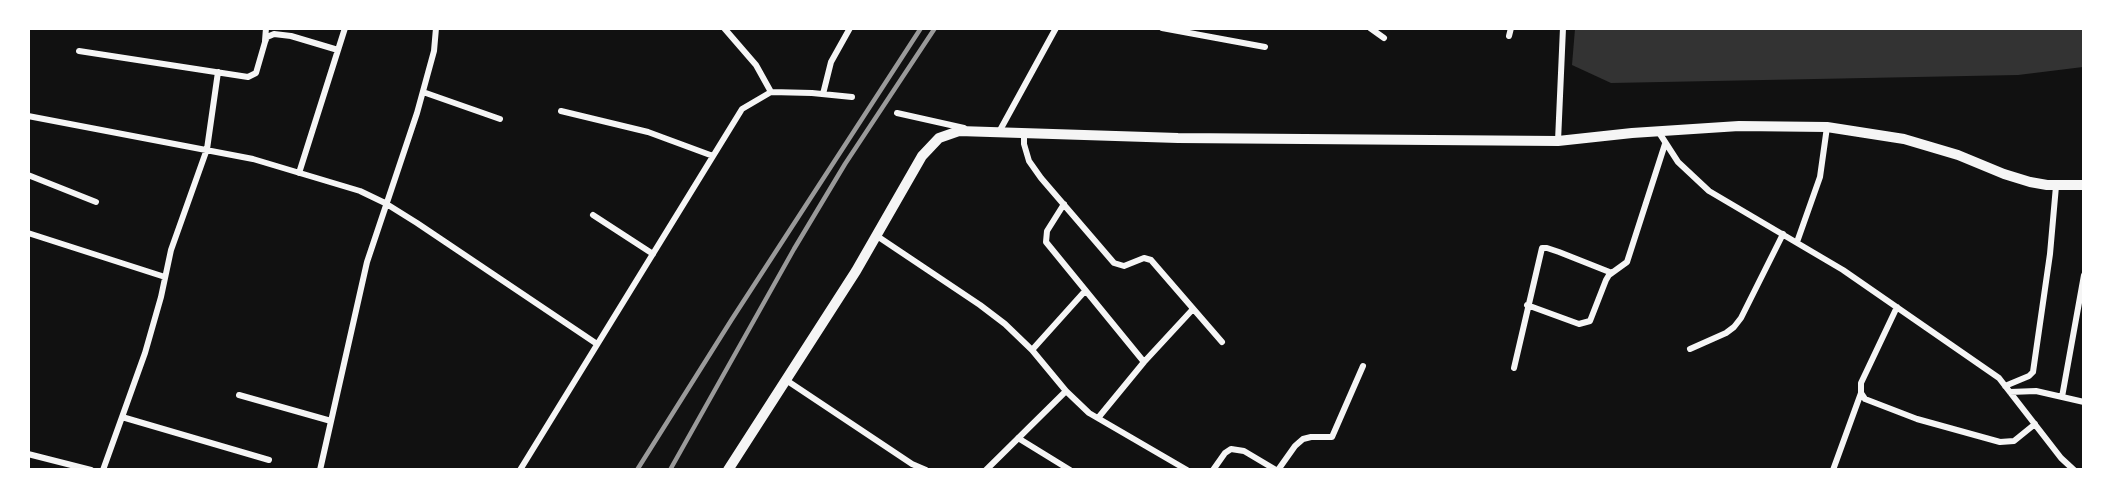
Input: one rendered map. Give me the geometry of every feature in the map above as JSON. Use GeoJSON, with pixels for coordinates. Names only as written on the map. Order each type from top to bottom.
{"type":"FeatureCollection","features":[{"type":"Feature","properties":{"kind":"street"},"geometry":{"type":"LineString","coordinates":[[79,51],[252,76],[258,68],[266,28]]}},
{"type":"Feature","properties":{"kind":"street"},"geometry":{"type":"LineString","coordinates":[[299,173],[345,28]]}},
{"type":"Feature","properties":{"kind":"street"},"geometry":{"type":"LineString","coordinates":[[320,470],[364,271],[423,92],[434,51],[436,28]]}},
{"type":"Feature","properties":{"kind":"street"},"geometry":{"type":"LineString","coordinates":[[724,28],[756,65],[771,92]]}},
{"type":"Feature","properties":{"kind":"street"},"geometry":{"type":"LineString","coordinates":[[823,94],[831,62],[850,28]]}},
{"type":"Feature","properties":{"kind":"street"},"geometry":{"type":"LineString","coordinates":[[999,132],[1056,28]]}},
{"type":"Feature","properties":{"kind":"street"},"geometry":{"type":"LineString","coordinates":[[1162,28],[1265,47]]}},
{"type":"Feature","properties":{"kind":"street"},"geometry":{"type":"LineString","coordinates":[[1211,37],[1212,28]]}},
{"type":"Feature","properties":{"kind":"street"},"geometry":{"type":"LineString","coordinates":[[1370,28],[1384,38]]}},
{"type":"Feature","properties":{"kind":"street"},"geometry":{"type":"LineString","coordinates":[[1509,36],[1511,28]]}},
{"type":"Feature","properties":{"kind":"street"},"geometry":{"type":"LineString","coordinates":[[1558,141],[1563,28]]}},
{"type":"Feature","properties":{"kind":"street"},"geometry":{"type":"LineString","coordinates":[[265,42],[271,36],[281,34],[338,50]]}},
{"type":"Feature","properties":{"kind":"street"},"geometry":{"type":"LineString","coordinates":[[103,470],[145,353],[179,221],[207,149],[218,72]]}},
{"type":"Feature","properties":{"kind":"street"},"geometry":{"type":"LineString","coordinates":[[423,92],[500,119]]}},
{"type":"Feature","properties":{"kind":"street"},"geometry":{"type":"LineString","coordinates":[[520,470],[742,109],[771,92],[852,97]]}},
{"type":"Feature","properties":{"kind":"street"},"geometry":{"type":"LineString","coordinates":[[561,111],[648,132],[713,156]]}},
{"type":"Feature","properties":{"kind":"street"},"geometry":{"type":"LineString","coordinates":[[897,113],[978,131]]}},
{"type":"Feature","properties":{"kind":"street"},"geometry":{"type":"LineString","coordinates":[[28,116],[253,159],[360,191],[385,203],[597,344]]}},
{"type":"Feature","properties":{"kind":"street"},"geometry":{"type":"LineString","coordinates":[[728,470],[877,236],[922,156],[939,138],[958,131],[1178,138],[1558,141],[1739,126],[1827,127],[1904,139],[1958,155],[2030,182],[2056,186],[2084,185]]}},
{"type":"Feature","properties":{"kind":"street"},"geometry":{"type":"LineString","coordinates":[[1797,242],[1820,177],[1827,127]]}},
{"type":"Feature","properties":{"kind":"street"},"geometry":{"type":"LineString","coordinates":[[1658,131],[1678,162],[1709,191],[1844,270],[1982,366],[2005,386],[2061,458],[2074,470]]}},
{"type":"Feature","properties":{"kind":"street"},"geometry":{"type":"LineString","coordinates":[[1024,133],[1024,144],[1029,161],[1114,263],[1124,266],[1144,258],[1151,260],[1222,342]]}},
{"type":"Feature","properties":{"kind":"street"},"geometry":{"type":"LineString","coordinates":[[1527,305],[1583,324],[1590,321],[1606,280],[1627,262],[1665,144]]}},
{"type":"Feature","properties":{"kind":"street"},"geometry":{"type":"LineString","coordinates":[[28,175],[96,202]]}},
{"type":"Feature","properties":{"kind":"street"},"geometry":{"type":"LineString","coordinates":[[2005,386],[2033,372],[2050,254],[2056,186]]}},
{"type":"Feature","properties":{"kind":"street"},"geometry":{"type":"LineString","coordinates":[[1064,204],[1047,231],[1046,242],[1144,362]]}},
{"type":"Feature","properties":{"kind":"street"},"geometry":{"type":"LineString","coordinates":[[592,216],[653,254]]}},
{"type":"Feature","properties":{"kind":"street"},"geometry":{"type":"LineString","coordinates":[[28,233],[165,277]]}},
{"type":"Feature","properties":{"kind":"street"},"geometry":{"type":"LineString","coordinates":[[1690,349],[1734,327],[1745,311],[1783,234]]}},
{"type":"Feature","properties":{"kind":"street"},"geometry":{"type":"LineString","coordinates":[[877,236],[1005,324],[1032,350],[1076,402],[1098,418],[1187,470]]}},
{"type":"Feature","properties":{"kind":"street"},"geometry":{"type":"LineString","coordinates":[[1514,368],[1542,248],[1559,252],[1612,273]]}},
{"type":"Feature","properties":{"kind":"street"},"geometry":{"type":"LineString","coordinates":[[2062,397],[2084,275]]}},
{"type":"Feature","properties":{"kind":"street"},"geometry":{"type":"LineString","coordinates":[[1032,350],[1085,291]]}},
{"type":"Feature","properties":{"kind":"street"},"geometry":{"type":"LineString","coordinates":[[1833,470],[1861,393],[1861,383],[1869,362],[1897,307]]}},
{"type":"Feature","properties":{"kind":"street"},"geometry":{"type":"LineString","coordinates":[[1098,418],[1144,362],[1193,309]]}},
{"type":"Feature","properties":{"kind":"street"},"geometry":{"type":"LineString","coordinates":[[1213,470],[1225,453],[1231,449],[1245,452],[1277,470],[1303,439],[1332,437],[1363,366]]}},
{"type":"Feature","properties":{"kind":"street"},"geometry":{"type":"LineString","coordinates":[[786,380],[912,465],[926,470]]}},
{"type":"Feature","properties":{"kind":"street"},"geometry":{"type":"LineString","coordinates":[[986,470],[1066,391]]}},
{"type":"Feature","properties":{"kind":"street"},"geometry":{"type":"LineString","coordinates":[[2010,392],[2036,391],[2084,402]]}},
{"type":"Feature","properties":{"kind":"street"},"geometry":{"type":"LineString","coordinates":[[1861,393],[1865,399],[1917,419],[1989,440],[2014,441],[2035,424]]}},
{"type":"Feature","properties":{"kind":"street"},"geometry":{"type":"LineString","coordinates":[[239,395],[331,421]]}},
{"type":"Feature","properties":{"kind":"street"},"geometry":{"type":"LineString","coordinates":[[122,417],[269,459]]}},
{"type":"Feature","properties":{"kind":"street"},"geometry":{"type":"LineString","coordinates":[[1018,438],[1070,470]]}},
{"type":"Feature","properties":{"kind":"street"},"geometry":{"type":"LineString","coordinates":[[28,454],[91,470]]}},
{"type":"Feature","properties":{"kind":"shaded area"},"geometry":{"type":"Polygon","coordinates":[[[1575,29],[2083,29],[2083,67],[2018,75],[1611,83],[1572,65],[1575,29]]]}},
{"type":"Feature","properties":{"kind":"railway"},"geometry":{"type":"LineString","coordinates":[[637,470],[921,28]]}},
{"type":"Feature","properties":{"kind":"railway"},"geometry":{"type":"LineString","coordinates":[[670,470],[794,249],[845,164],[935,28]]}}]}
